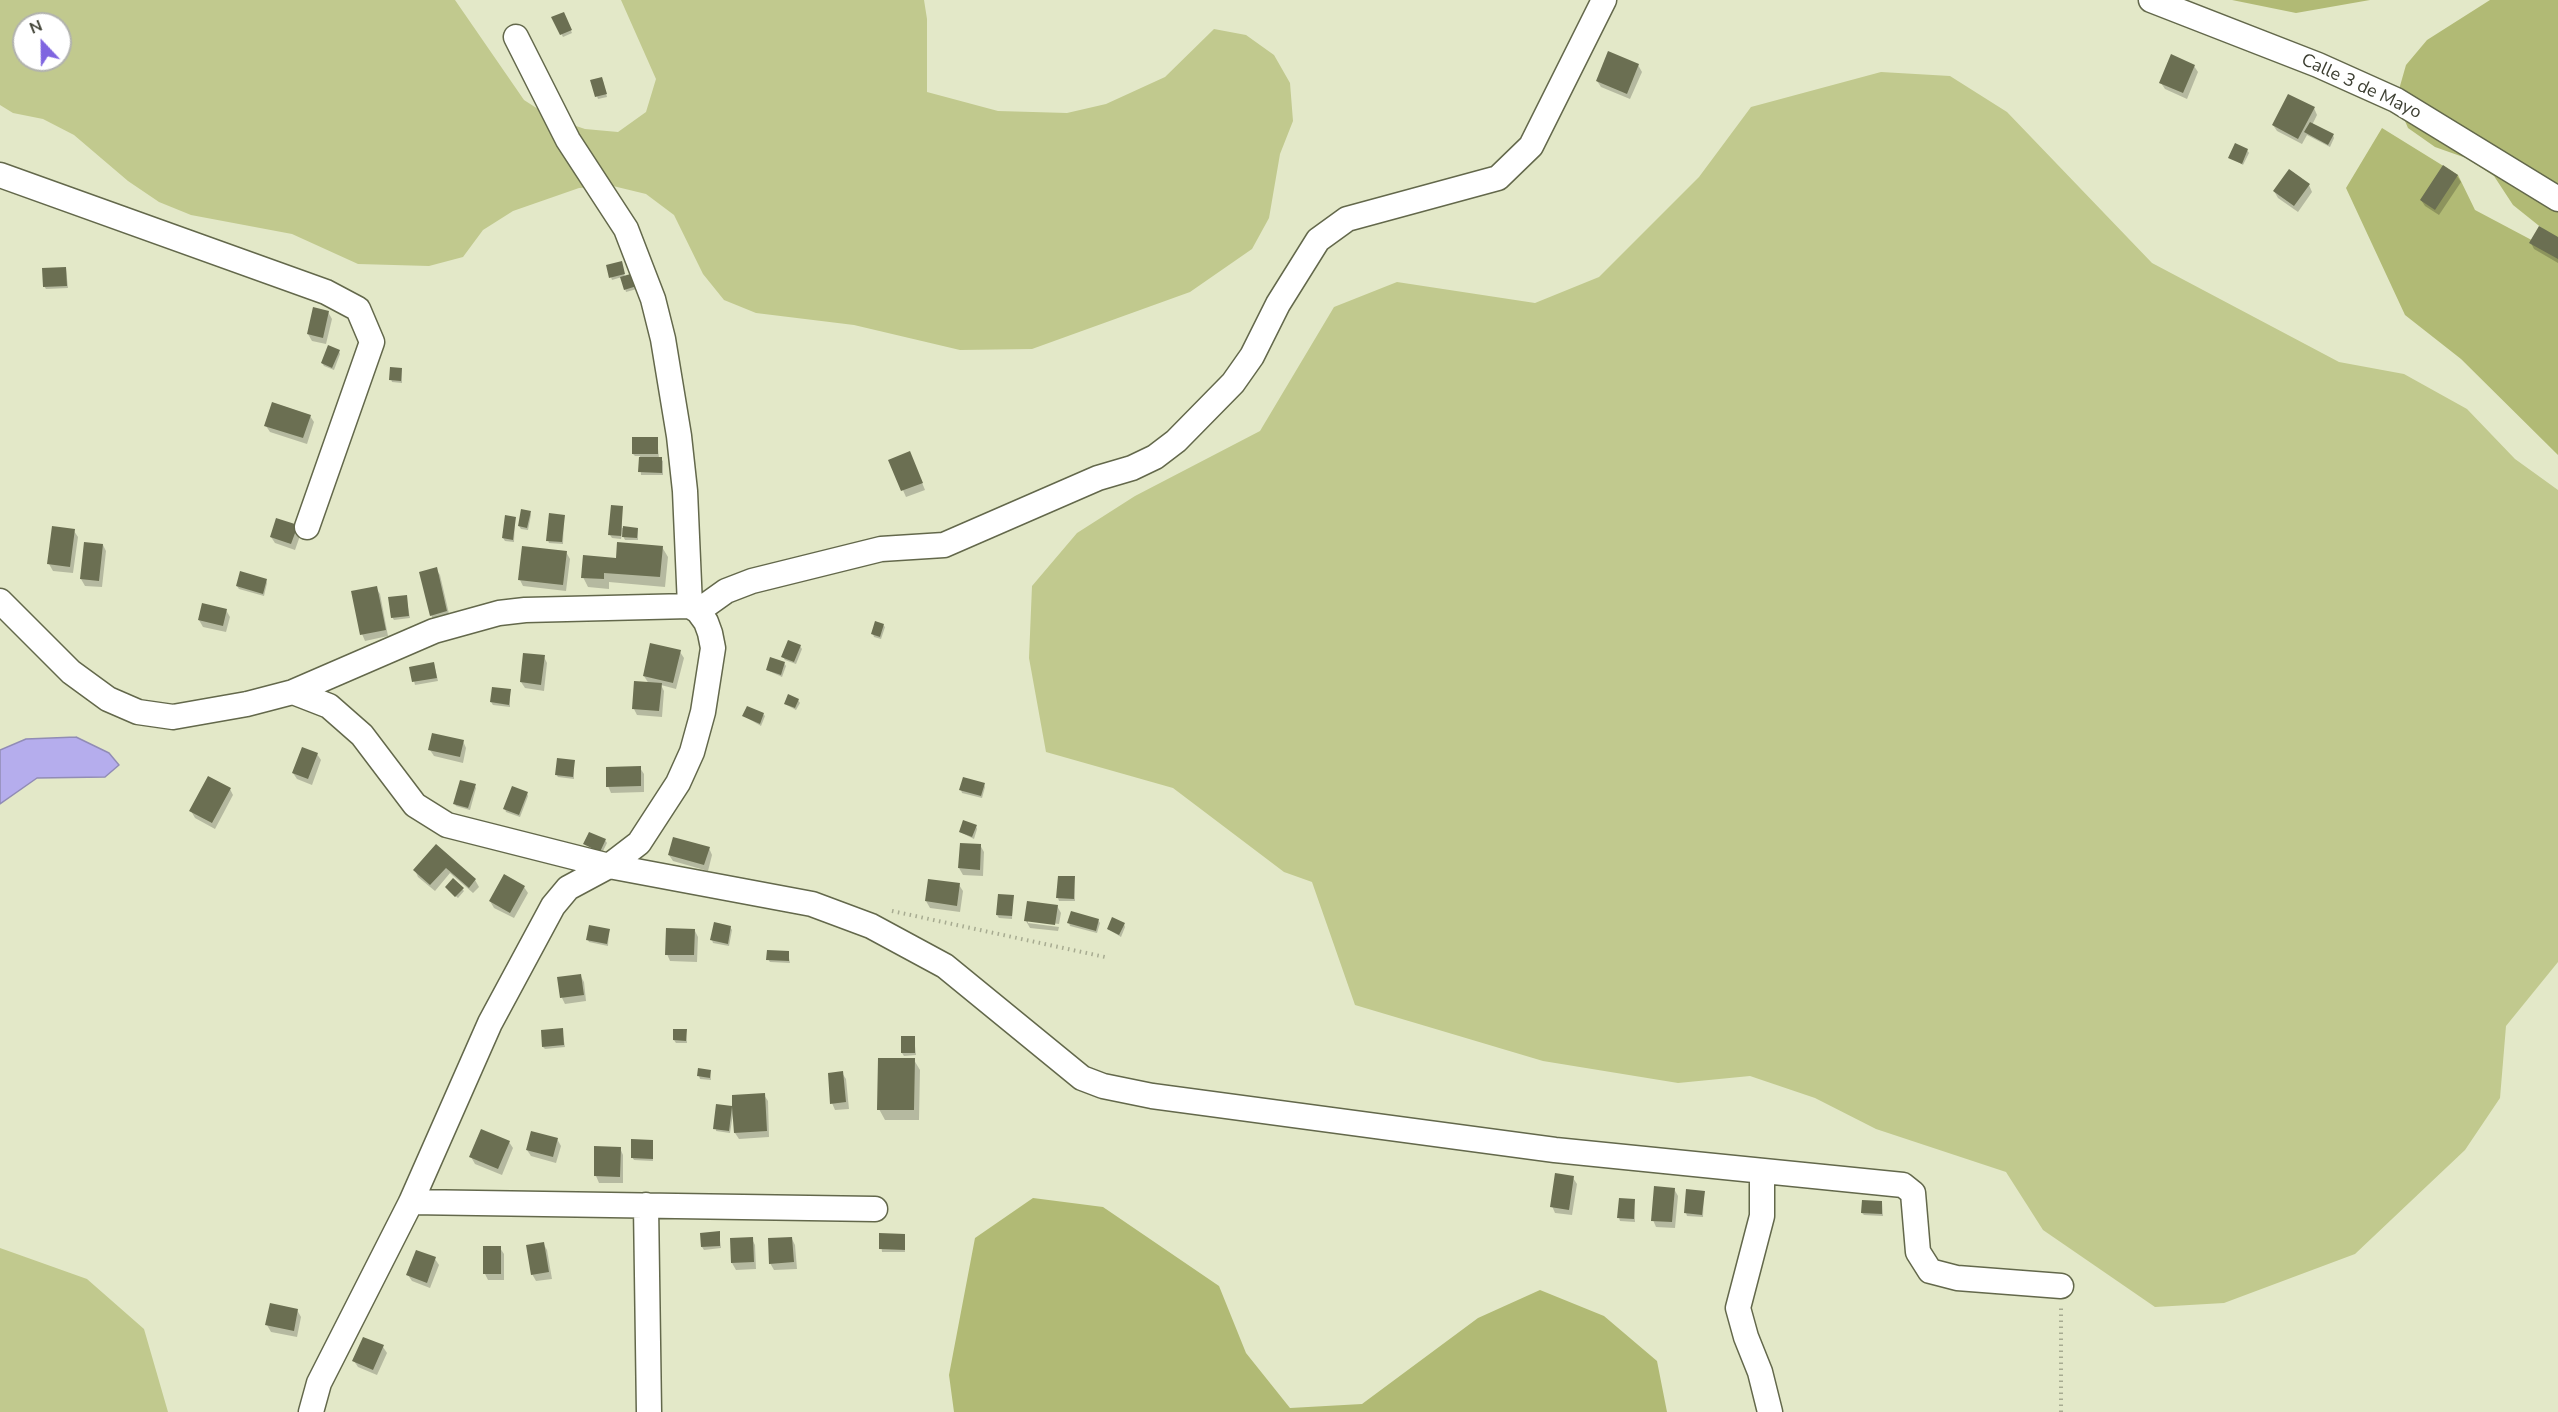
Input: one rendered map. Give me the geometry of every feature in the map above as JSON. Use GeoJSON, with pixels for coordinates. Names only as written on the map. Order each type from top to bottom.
{"type":"FeatureCollection","features":[{"type":"Feature","properties":{"kind":"street"},"geometry":{"type":"LineString","coordinates":[[0,601],[71,672],[108,699],[138,712],[173,717],[247,704],[293,692],[434,631],[499,613],[525,610],[694,608],[726,591],[752,581],[881,549],[944,545],[1098,478],[1132,468],[1155,457],[1176,441],[1233,384],[1252,356],[1278,304],[1318,240],[1347,219],[1498,178],[1531,146],[1604,0]]}},
{"type":"Feature","properties":{"kind":"street","name":"Calle 3 de Mayo"},"geometry":{"type":"LineString","coordinates":[[2151,0],[2319,65],[2396,100],[2558,199]]}},
{"type":"Feature","properties":{"kind":"street"},"geometry":{"type":"LineString","coordinates":[[310,1412],[319,1383],[411,1202],[490,1023],[553,906],[568,888],[609,866],[639,843],[678,783],[692,752],[703,712],[713,648],[710,633],[694,608],[679,436],[663,339],[653,299],[626,229],[568,140],[516,37]]}},
{"type":"Feature","properties":{"kind":"street"},"geometry":{"type":"LineString","coordinates":[[0,175],[326,292],[358,309],[372,342],[307,527]]}},
{"type":"Feature","properties":{"kind":"street"},"geometry":{"type":"LineString","coordinates":[[293,692],[329,706],[362,735],[415,805],[447,825],[609,866],[812,904],[860,922],[945,966],[1082,1078],[1103,1086],[1152,1096],[1555,1150],[1903,1185],[1913,1193],[1918,1252],[1930,1271],[1957,1278],[2061,1286]]}},
{"type":"Feature","properties":{"kind":"street"},"geometry":{"type":"LineString","coordinates":[[1762,1171],[1762,1216],[1738,1308],[1746,1337],[1760,1372],[1770,1412]]}},
{"type":"Feature","properties":{"kind":"street"},"geometry":{"type":"LineString","coordinates":[[411,1202],[875,1209]]}},
{"type":"Feature","properties":{"kind":"street"},"geometry":{"type":"LineString","coordinates":[[646,1205],[649,1412]]}},
{"type":"Feature","properties":{"kind":"path"},"geometry":{"type":"LineString","coordinates":[[860,922],[892,911],[1105,957]]}},
{"type":"Feature","properties":{"kind":"path"},"geometry":{"type":"LineString","coordinates":[[2061,1286],[2061,1412]]}},
{"type":"Feature","properties":{"kind":"green space"},"geometry":{"type":"Polygon","coordinates":[[[0,0],[455,0],[524,100],[552,118],[585,129],[618,132],[646,112],[656,79],[621,0],[924,0],[927,19],[927,92],[998,111],[1067,113],[1106,104],[1165,77],[1214,29],[1246,35],[1274,55],[1290,83],[1293,121],[1280,154],[1269,218],[1252,249],[1190,292],[1032,349],[960,350],[854,325],[756,313],[724,300],[703,274],[674,215],[646,194],[613,186],[579,188],[513,211],[483,230],[463,257],[429,266],[358,264],[292,234],[191,215],[159,202],[128,181],[74,135],[43,119],[13,113],[0,105],[0,0]]]}},
{"type":"Feature","properties":{"kind":"green space"},"geometry":{"type":"Polygon","coordinates":[[[2232,0],[2370,0],[2296,13],[2232,0]]]}},
{"type":"Feature","properties":{"kind":"green space"},"geometry":{"type":"Polygon","coordinates":[[[2490,0],[2558,0],[2558,241],[2513,205],[2494,176],[2466,158],[2435,147],[2408,128],[2396,100],[2406,65],[2427,40],[2490,0]]]}},
{"type":"Feature","properties":{"kind":"green space"},"geometry":{"type":"Polygon","coordinates":[[[1881,72],[1950,76],[2007,112],[2152,263],[2339,362],[2404,374],[2467,409],[2515,459],[2558,490],[2558,962],[2506,1026],[2500,1098],[2465,1150],[2355,1254],[2224,1303],[2155,1307],[2043,1230],[2006,1172],[1876,1129],[1815,1098],[1750,1076],[1678,1083],[1543,1061],[1355,1005],[1312,882],[1284,872],[1173,788],[1046,752],[1029,658],[1032,586],[1077,533],[1135,496],[1260,431],[1334,307],[1397,282],[1535,303],[1599,277],[1699,177],[1751,107],[1881,72]]]}},
{"type":"Feature","properties":{"kind":"green space"},"geometry":{"type":"Polygon","coordinates":[[[2382,128],[2458,175],[2475,210],[2558,254],[2558,455],[2461,359],[2405,315],[2346,188],[2382,128]]]}},
{"type":"Feature","properties":{"kind":"green space"},"geometry":{"type":"Polygon","coordinates":[[[1033,1198],[1103,1207],[1219,1286],[1246,1353],[1290,1408],[1362,1404],[1478,1318],[1540,1290],[1604,1316],[1657,1361],[1667,1412],[954,1412],[949,1375],[975,1238],[1033,1198]]]}},
{"type":"Feature","properties":{"kind":"green space"},"geometry":{"type":"Polygon","coordinates":[[[0,1248],[87,1279],[144,1329],[168,1412],[0,1412],[0,1248]]]}},
{"type":"Feature","properties":{"kind":"shaded area"},"geometry":{"type":"Polygon","coordinates":[[[76,737],[109,753],[119,765],[105,777],[37,778],[0,804],[0,750],[26,739],[76,737]]]}},
{"type":"Feature","properties":{"kind":"building"},"geometry":{"type":"Polygon","coordinates":[[[564,12],[572,30],[560,35],[551,17],[564,12]]]}},
{"type":"Feature","properties":{"kind":"building"},"geometry":{"type":"Polygon","coordinates":[[[1608,51],[1639,64],[1627,94],[1596,81],[1608,51]]]}},
{"type":"Feature","properties":{"kind":"building"},"geometry":{"type":"Polygon","coordinates":[[[2171,54],[2195,65],[2183,93],[2159,83],[2171,54]]]}},
{"type":"Feature","properties":{"kind":"building"},"geometry":{"type":"Polygon","coordinates":[[[602,77],[607,94],[595,97],[590,80],[602,77]]]}},
{"type":"Feature","properties":{"kind":"building"},"geometry":{"type":"Polygon","coordinates":[[[2288,94],[2315,107],[2298,139],[2272,125],[2288,94]]]}},
{"type":"Feature","properties":{"kind":"building"},"geometry":{"type":"Polygon","coordinates":[[[2310,122],[2334,134],[2328,145],[2304,132],[2310,122]]]}},
{"type":"Feature","properties":{"kind":"building"},"geometry":{"type":"Polygon","coordinates":[[[2235,143],[2248,149],[2242,164],[2228,158],[2235,143]]]}},
{"type":"Feature","properties":{"kind":"building"},"geometry":{"type":"Polygon","coordinates":[[[2443,165],[2458,175],[2435,210],[2420,200],[2443,165]]]}},
{"type":"Feature","properties":{"kind":"building"},"geometry":{"type":"Polygon","coordinates":[[[2289,169],[2310,184],[2294,206],[2273,191],[2289,169]]]}},
{"type":"Feature","properties":{"kind":"building"},"geometry":{"type":"Polygon","coordinates":[[[2539,226],[2558,237],[2558,259],[2529,243],[2539,226]]]}},
{"type":"Feature","properties":{"kind":"building"},"geometry":{"type":"Polygon","coordinates":[[[622,261],[625,274],[609,278],[606,265],[622,261]]]}},
{"type":"Feature","properties":{"kind":"building"},"geometry":{"type":"Polygon","coordinates":[[[66,267],[67,286],[43,287],[42,268],[66,267]]]}},
{"type":"Feature","properties":{"kind":"building"},"geometry":{"type":"Polygon","coordinates":[[[634,273],[637,286],[624,290],[620,277],[634,273]]]}},
{"type":"Feature","properties":{"kind":"building"},"geometry":{"type":"Polygon","coordinates":[[[313,307],[329,311],[323,338],[307,334],[313,307]]]}},
{"type":"Feature","properties":{"kind":"building"},"geometry":{"type":"Polygon","coordinates":[[[328,345],[340,350],[332,368],[321,363],[328,345]]]}},
{"type":"Feature","properties":{"kind":"building"},"geometry":{"type":"Polygon","coordinates":[[[390,367],[402,368],[401,381],[389,380],[390,367]]]}},
{"type":"Feature","properties":{"kind":"building"},"geometry":{"type":"Polygon","coordinates":[[[272,402],[311,415],[303,438],[264,426],[272,402]]]}},
{"type":"Feature","properties":{"kind":"building"},"geometry":{"type":"Polygon","coordinates":[[[632,437],[658,437],[658,454],[632,454],[632,437]]]}},
{"type":"Feature","properties":{"kind":"building"},"geometry":{"type":"Polygon","coordinates":[[[910,451],[923,483],[901,491],[888,460],[910,451]]]}},
{"type":"Feature","properties":{"kind":"building"},"geometry":{"type":"Polygon","coordinates":[[[639,457],[662,457],[662,473],[638,472],[639,457]]]}},
{"type":"Feature","properties":{"kind":"building"},"geometry":{"type":"Polygon","coordinates":[[[611,505],[623,506],[621,536],[608,535],[611,505]]]}},
{"type":"Feature","properties":{"kind":"building"},"geometry":{"type":"Polygon","coordinates":[[[521,509],[531,511],[527,528],[518,526],[521,509]]]}},
{"type":"Feature","properties":{"kind":"building"},"geometry":{"type":"Polygon","coordinates":[[[549,513],[565,515],[562,542],[546,541],[549,513]]]}},
{"type":"Feature","properties":{"kind":"building"},"geometry":{"type":"Polygon","coordinates":[[[505,515],[516,517],[513,540],[502,538],[505,515]]]}},
{"type":"Feature","properties":{"kind":"building"},"geometry":{"type":"Polygon","coordinates":[[[276,518],[298,525],[291,544],[270,537],[276,518]]]}},
{"type":"Feature","properties":{"kind":"building"},"geometry":{"type":"Polygon","coordinates":[[[52,526],[75,529],[70,567],[47,564],[52,526]]]}},
{"type":"Feature","properties":{"kind":"building"},"geometry":{"type":"Polygon","coordinates":[[[623,526],[638,528],[637,538],[622,537],[623,526]]]}},
{"type":"Feature","properties":{"kind":"building"},"geometry":{"type":"Polygon","coordinates":[[[84,542],[103,544],[99,581],[80,579],[84,542]]]}},
{"type":"Feature","properties":{"kind":"building"},"geometry":{"type":"Polygon","coordinates":[[[617,542],[663,546],[660,577],[604,573],[604,579],[581,578],[583,555],[616,558],[617,542]]]}},
{"type":"Feature","properties":{"kind":"building"},"geometry":{"type":"Polygon","coordinates":[[[522,546],[567,551],[563,585],[518,580],[522,546]]]}},
{"type":"Feature","properties":{"kind":"building"},"geometry":{"type":"Polygon","coordinates":[[[437,567],[447,611],[430,616],[419,572],[437,567]]]}},
{"type":"Feature","properties":{"kind":"building"},"geometry":{"type":"Polygon","coordinates":[[[240,571],[267,579],[263,594],[236,586],[240,571]]]}},
{"type":"Feature","properties":{"kind":"building"},"geometry":{"type":"Polygon","coordinates":[[[377,586],[386,630],[360,635],[351,591],[377,586]]]}},
{"type":"Feature","properties":{"kind":"building"},"geometry":{"type":"Polygon","coordinates":[[[407,595],[409,616],[391,618],[388,597],[407,595]]]}},
{"type":"Feature","properties":{"kind":"building"},"geometry":{"type":"Polygon","coordinates":[[[202,603],[227,609],[223,626],[198,620],[202,603]]]}},
{"type":"Feature","properties":{"kind":"building"},"geometry":{"type":"Polygon","coordinates":[[[875,621],[884,624],[880,637],[871,634],[875,621]]]}},
{"type":"Feature","properties":{"kind":"building"},"geometry":{"type":"Polygon","coordinates":[[[788,640],[801,645],[794,662],[781,657],[788,640]]]}},
{"type":"Feature","properties":{"kind":"building"},"geometry":{"type":"Polygon","coordinates":[[[650,643],[681,650],[673,683],[643,676],[650,643]]]}},
{"type":"Feature","properties":{"kind":"building"},"geometry":{"type":"Polygon","coordinates":[[[523,653],[545,655],[541,685],[520,682],[523,653]]]}},
{"type":"Feature","properties":{"kind":"building"},"geometry":{"type":"Polygon","coordinates":[[[770,657],[785,662],[781,675],[766,670],[770,657]]]}},
{"type":"Feature","properties":{"kind":"building"},"geometry":{"type":"Polygon","coordinates":[[[434,662],[437,678],[412,682],[409,667],[434,662]]]}},
{"type":"Feature","properties":{"kind":"building"},"geometry":{"type":"Polygon","coordinates":[[[634,681],[662,683],[659,711],[632,709],[634,681]]]}},
{"type":"Feature","properties":{"kind":"building"},"geometry":{"type":"Polygon","coordinates":[[[492,687],[511,689],[509,705],[490,702],[492,687]]]}},
{"type":"Feature","properties":{"kind":"building"},"geometry":{"type":"Polygon","coordinates":[[[788,694],[799,699],[795,708],[784,704],[788,694]]]}},
{"type":"Feature","properties":{"kind":"building"},"geometry":{"type":"Polygon","coordinates":[[[747,706],[764,713],[760,724],[742,716],[747,706]]]}},
{"type":"Feature","properties":{"kind":"building"},"geometry":{"type":"Polygon","coordinates":[[[432,733],[464,740],[460,757],[428,750],[432,733]]]}},
{"type":"Feature","properties":{"kind":"building"},"geometry":{"type":"Polygon","coordinates":[[[302,747],[318,753],[308,779],[292,773],[302,747]]]}},
{"type":"Feature","properties":{"kind":"building"},"geometry":{"type":"Polygon","coordinates":[[[557,758],[575,760],[573,777],[555,775],[557,758]]]}},
{"type":"Feature","properties":{"kind":"building"},"geometry":{"type":"Polygon","coordinates":[[[641,766],[641,786],[606,787],[606,767],[641,766]]]}},
{"type":"Feature","properties":{"kind":"building"},"geometry":{"type":"Polygon","coordinates":[[[208,776],[231,788],[212,823],[189,811],[208,776]]]}},
{"type":"Feature","properties":{"kind":"building"},"geometry":{"type":"Polygon","coordinates":[[[963,777],[985,783],[981,796],[959,790],[963,777]]]}},
{"type":"Feature","properties":{"kind":"building"},"geometry":{"type":"Polygon","coordinates":[[[460,780],[476,784],[468,808],[453,804],[460,780]]]}},
{"type":"Feature","properties":{"kind":"building"},"geometry":{"type":"Polygon","coordinates":[[[512,786],[528,792],[519,815],[503,809],[512,786]]]}},
{"type":"Feature","properties":{"kind":"building"},"geometry":{"type":"Polygon","coordinates":[[[963,820],[977,825],[972,837],[959,832],[963,820]]]}},
{"type":"Feature","properties":{"kind":"building"},"geometry":{"type":"Polygon","coordinates":[[[589,832],[606,839],[600,852],[583,844],[589,832]]]}},
{"type":"Feature","properties":{"kind":"building"},"geometry":{"type":"Polygon","coordinates":[[[673,837],[710,847],[704,865],[668,855],[673,837]]]}},
{"type":"Feature","properties":{"kind":"building"},"geometry":{"type":"Polygon","coordinates":[[[960,843],[981,844],[980,870],[958,868],[960,843]]]}},
{"type":"Feature","properties":{"kind":"building"},"geometry":{"type":"Polygon","coordinates":[[[436,844],[476,879],[469,888],[446,868],[430,885],[413,870],[436,844]]]}},
{"type":"Feature","properties":{"kind":"building"},"geometry":{"type":"Polygon","coordinates":[[[504,874],[525,886],[510,913],[489,901],[504,874]]]}},
{"type":"Feature","properties":{"kind":"building"},"geometry":{"type":"Polygon","coordinates":[[[1058,876],[1075,876],[1074,899],[1056,898],[1058,876]]]}},
{"type":"Feature","properties":{"kind":"building"},"geometry":{"type":"Polygon","coordinates":[[[453,878],[464,888],[455,897],[445,887],[453,878]]]}},
{"type":"Feature","properties":{"kind":"building"},"geometry":{"type":"Polygon","coordinates":[[[928,879],[960,883],[957,906],[925,901],[928,879]]]}},
{"type":"Feature","properties":{"kind":"building"},"geometry":{"type":"Polygon","coordinates":[[[998,894],[1014,895],[1012,916],[996,915],[998,894]]]}},
{"type":"Feature","properties":{"kind":"building"},"geometry":{"type":"Polygon","coordinates":[[[1027,901],[1058,905],[1055,925],[1024,921],[1027,901]]]}},
{"type":"Feature","properties":{"kind":"building"},"geometry":{"type":"Polygon","coordinates":[[[1071,911],[1099,919],[1096,931],[1067,923],[1071,911]]]}},
{"type":"Feature","properties":{"kind":"building"},"geometry":{"type":"Polygon","coordinates":[[[1112,917],[1125,923],[1119,935],[1107,929],[1112,917]]]}},
{"type":"Feature","properties":{"kind":"building"},"geometry":{"type":"Polygon","coordinates":[[[714,922],[731,926],[728,944],[710,940],[714,922]]]}},
{"type":"Feature","properties":{"kind":"building"},"geometry":{"type":"Polygon","coordinates":[[[589,925],[610,929],[607,944],[586,940],[589,925]]]}},
{"type":"Feature","properties":{"kind":"building"},"geometry":{"type":"Polygon","coordinates":[[[666,928],[695,929],[694,955],[665,955],[666,928]]]}},
{"type":"Feature","properties":{"kind":"building"},"geometry":{"type":"Polygon","coordinates":[[[767,950],[789,951],[789,961],[766,960],[767,950]]]}},
{"type":"Feature","properties":{"kind":"building"},"geometry":{"type":"Polygon","coordinates":[[[581,974],[584,995],[560,998],[557,977],[581,974]]]}},
{"type":"Feature","properties":{"kind":"building"},"geometry":{"type":"Polygon","coordinates":[[[563,1028],[564,1045],[542,1047],[541,1030],[563,1028]]]}},
{"type":"Feature","properties":{"kind":"building"},"geometry":{"type":"Polygon","coordinates":[[[673,1029],[687,1029],[686,1041],[673,1040],[673,1029]]]}},
{"type":"Feature","properties":{"kind":"building"},"geometry":{"type":"Polygon","coordinates":[[[901,1036],[915,1036],[915,1053],[901,1053],[901,1036]]]}},
{"type":"Feature","properties":{"kind":"building"},"geometry":{"type":"Polygon","coordinates":[[[878,1058],[915,1058],[914,1110],[877,1110],[878,1058]]]}},
{"type":"Feature","properties":{"kind":"building"},"geometry":{"type":"Polygon","coordinates":[[[698,1068],[711,1070],[710,1078],[697,1076],[698,1068]]]}},
{"type":"Feature","properties":{"kind":"building"},"geometry":{"type":"Polygon","coordinates":[[[843,1071],[846,1102],[830,1104],[828,1073],[843,1071]]]}},
{"type":"Feature","properties":{"kind":"building"},"geometry":{"type":"Polygon","coordinates":[[[765,1093],[767,1131],[734,1133],[732,1107],[729,1131],[713,1129],[716,1104],[732,1106],[732,1095],[765,1093]]]}},
{"type":"Feature","properties":{"kind":"building"},"geometry":{"type":"Polygon","coordinates":[[[481,1129],[510,1141],[498,1169],[469,1157],[481,1129]]]}},
{"type":"Feature","properties":{"kind":"building"},"geometry":{"type":"Polygon","coordinates":[[[531,1131],[558,1138],[553,1157],[526,1150],[531,1131]]]}},
{"type":"Feature","properties":{"kind":"building"},"geometry":{"type":"Polygon","coordinates":[[[631,1139],[653,1140],[653,1159],[631,1158],[631,1139]]]}},
{"type":"Feature","properties":{"kind":"building"},"geometry":{"type":"Polygon","coordinates":[[[594,1146],[621,1147],[620,1177],[594,1176],[594,1146]]]}},
{"type":"Feature","properties":{"kind":"building"},"geometry":{"type":"Polygon","coordinates":[[[1555,1173],[1574,1176],[1569,1210],[1550,1207],[1555,1173]]]}},
{"type":"Feature","properties":{"kind":"building"},"geometry":{"type":"Polygon","coordinates":[[[1654,1186],[1675,1188],[1672,1222],[1651,1221],[1654,1186]]]}},
{"type":"Feature","properties":{"kind":"building"},"geometry":{"type":"Polygon","coordinates":[[[1686,1189],[1705,1191],[1702,1215],[1684,1213],[1686,1189]]]}},
{"type":"Feature","properties":{"kind":"building"},"geometry":{"type":"Polygon","coordinates":[[[1619,1198],[1635,1199],[1634,1219],[1617,1218],[1619,1198]]]}},
{"type":"Feature","properties":{"kind":"building"},"geometry":{"type":"Polygon","coordinates":[[[1862,1200],[1882,1201],[1882,1214],[1861,1213],[1862,1200]]]}},
{"type":"Feature","properties":{"kind":"building"},"geometry":{"type":"Polygon","coordinates":[[[720,1231],[720,1246],[701,1247],[700,1233],[720,1231]]]}},
{"type":"Feature","properties":{"kind":"building"},"geometry":{"type":"Polygon","coordinates":[[[879,1233],[905,1234],[905,1250],[879,1249],[879,1233]]]}},
{"type":"Feature","properties":{"kind":"building"},"geometry":{"type":"Polygon","coordinates":[[[753,1237],[754,1262],[731,1263],[730,1238],[753,1237]]]}},
{"type":"Feature","properties":{"kind":"building"},"geometry":{"type":"Polygon","coordinates":[[[792,1237],[794,1262],[769,1264],[768,1238],[792,1237]]]}},
{"type":"Feature","properties":{"kind":"building"},"geometry":{"type":"Polygon","coordinates":[[[544,1242],[549,1272],[531,1275],[526,1245],[544,1242]]]}},
{"type":"Feature","properties":{"kind":"building"},"geometry":{"type":"Polygon","coordinates":[[[483,1246],[501,1246],[501,1274],[483,1274],[483,1246]]]}},
{"type":"Feature","properties":{"kind":"building"},"geometry":{"type":"Polygon","coordinates":[[[416,1250],[436,1257],[427,1283],[406,1275],[416,1250]]]}},
{"type":"Feature","properties":{"kind":"building"},"geometry":{"type":"Polygon","coordinates":[[[270,1303],[298,1309],[294,1331],[265,1325],[270,1303]]]}},
{"type":"Feature","properties":{"kind":"building"},"geometry":{"type":"Polygon","coordinates":[[[363,1337],[384,1345],[373,1370],[352,1361],[363,1337]]]}}]}
